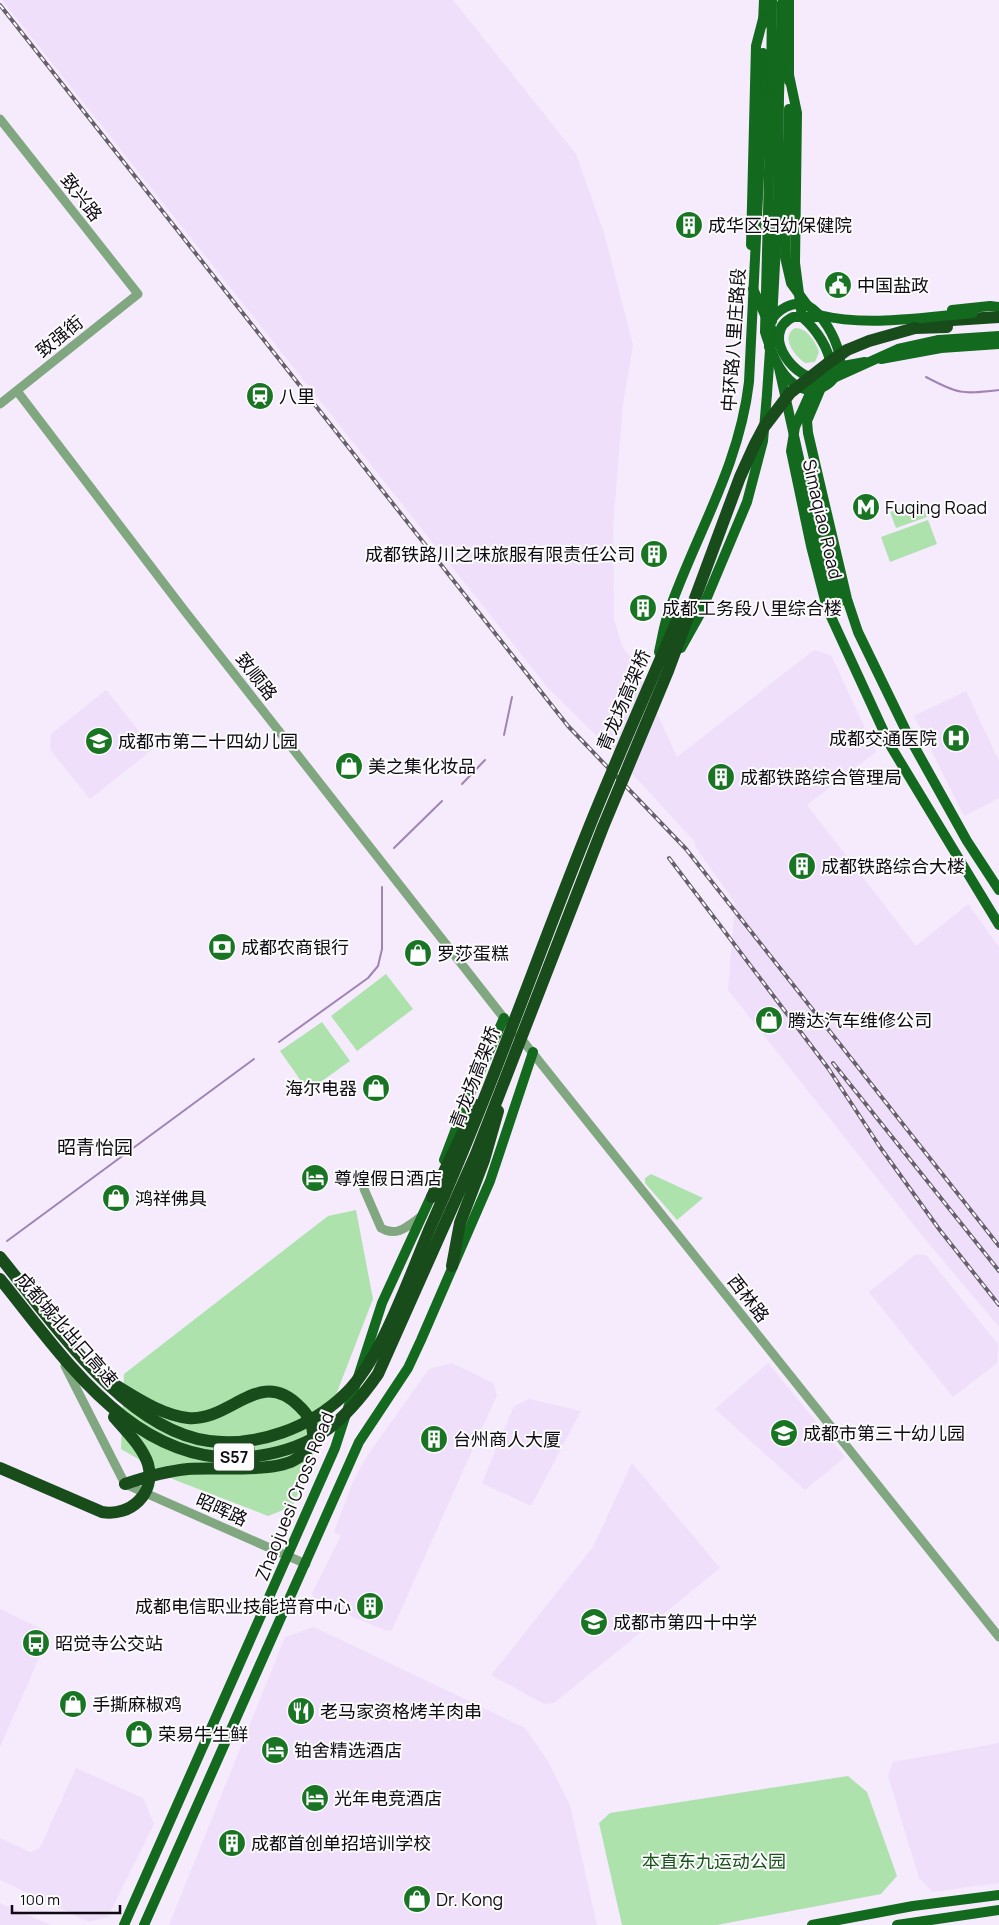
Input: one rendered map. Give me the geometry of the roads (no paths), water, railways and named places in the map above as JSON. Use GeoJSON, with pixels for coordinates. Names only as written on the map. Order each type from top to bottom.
{"type":"FeatureCollection","features":[{"type":"Feature","properties":{"kind":"highway","name":"青龙场高架桥"},"geometry":{"type":"LineString","coordinates":[[426,1252],[476,1154],[508,1052],[591,823],[656,667],[680,615],[754,428],[776,397],[794,378],[831,351],[869,333],[914,322],[999,317]]}},
{"type":"Feature","properties":{"kind":"highway","name":"青龙场高架桥"},"geometry":{"type":"LineString","coordinates":[[508,1052],[668,671],[740,478],[764,427],[790,393],[847,350],[869,341],[915,328],[999,324]]}},
{"type":"Feature","properties":{"kind":"highway"},"geometry":{"type":"LineString","coordinates":[[432,1197],[508,1052]]}},
{"type":"Feature","properties":{"kind":"highway"},"geometry":{"type":"LineString","coordinates":[[452,1266],[460,1223],[484,1160],[508,1052]]}},
{"type":"Feature","properties":{"kind":"highway","name":"成都城北出口高速"},"geometry":{"type":"LineString","coordinates":[[0,1257],[98,1375],[148,1416],[176,1431],[206,1441],[236,1442],[287,1431],[315,1419],[346,1394],[364,1371],[426,1252]]}},
{"type":"Feature","properties":{"kind":"highway","name":"成都城北出口高速"},"geometry":{"type":"LineString","coordinates":[[0,1279],[80,1377],[124,1418],[158,1441],[188,1453],[214,1458],[248,1457],[276,1453],[332,1428],[356,1406],[378,1374],[426,1252]]}},
{"type":"Feature","properties":{"kind":"highway"},"geometry":{"type":"LineString","coordinates":[[98,1375],[164,1412],[189,1418],[212,1416],[240,1400],[266,1390],[275,1391],[294,1400],[308,1418],[313,1434],[311,1445],[303,1455],[280,1466],[187,1469],[148,1476],[125,1484]]}},
{"type":"Feature","properties":{"kind":"highway"},"geometry":{"type":"LineString","coordinates":[[0,1468],[102,1512],[113,1514],[123,1512],[138,1503],[148,1482],[148,1464],[143,1454],[80,1377]]}},
{"type":"Feature","properties":{"kind":"main road","name":"中环路八里庄路段"},"geometry":{"type":"LineString","coordinates":[[668,671],[700,614],[747,502],[763,441],[775,283],[771,95],[763,20],[764,0]]}},
{"type":"Feature","properties":{"kind":"main road"},"geometry":{"type":"LineString","coordinates":[[772,0],[764,327],[774,345],[799,373],[826,378],[941,348],[999,344]]}},
{"type":"Feature","properties":{"kind":"main road"},"geometry":{"type":"LineString","coordinates":[[771,95],[783,0]]}},
{"type":"Feature","properties":{"kind":"main road"},"geometry":{"type":"LineString","coordinates":[[778,365],[795,385],[809,391],[841,365],[837,343],[818,314],[807,305],[790,284],[785,257],[790,109],[789,0]]}},
{"type":"Feature","properties":{"kind":"main road"},"geometry":{"type":"LineString","coordinates":[[763,20],[756,46],[750,283],[774,345]]}},
{"type":"Feature","properties":{"kind":"main road"},"geometry":{"type":"LineString","coordinates":[[790,75],[797,113],[795,263],[802,317],[814,329],[827,350],[826,378],[804,417],[802,437],[834,578],[841,638]]}},
{"type":"Feature","properties":{"kind":"main road","name":"中环路八里庄路段"},"geometry":{"type":"LineString","coordinates":[[656,667],[668,613],[730,464],[746,410],[771,95]]}},
{"type":"Feature","properties":{"kind":"main road"},"geometry":{"type":"LineString","coordinates":[[807,305],[794,304],[778,312],[770,322],[826,580],[838,604],[858,632]]}},
{"type":"Feature","properties":{"kind":"main road"},"geometry":{"type":"LineString","coordinates":[[774,345],[778,332],[784,322],[802,317],[862,319],[897,317],[990,306],[999,309]]}},
{"type":"Feature","properties":{"kind":"main road"},"geometry":{"type":"LineString","coordinates":[[818,314],[840,320],[866,321],[973,313],[999,309]]}},
{"type":"Feature","properties":{"kind":"main road"},"geometry":{"type":"LineString","coordinates":[[826,378],[898,349],[939,340],[999,336]]}},
{"type":"Feature","properties":{"kind":"main road","name":"Simaqiao Road"},"geometry":{"type":"LineString","coordinates":[[826,378],[807,421],[808,433],[835,551],[858,632],[909,737],[967,841],[999,890]]}},
{"type":"Feature","properties":{"kind":"main road","name":"Simaqiao Road"},"geometry":{"type":"LineString","coordinates":[[826,378],[795,427],[791,451],[824,599],[856,676],[890,744],[999,925]]}},
{"type":"Feature","properties":{"kind":"main road","name":"Zhaojuesi Cross Road"},"geometry":{"type":"LineString","coordinates":[[124,1925],[289,1556],[335,1448],[382,1302],[432,1197],[463,1110],[504,1018]]}},
{"type":"Feature","properties":{"kind":"main road","name":"Zhaojuesi Cross Road"},"geometry":{"type":"LineString","coordinates":[[144,1925],[359,1442],[408,1368],[490,1181],[533,1052]]}},
{"type":"Feature","properties":{"kind":"main road"},"geometry":{"type":"LineString","coordinates":[[812,1925],[913,1906],[999,1895]]}},
{"type":"Feature","properties":{"kind":"main road"},"geometry":{"type":"LineString","coordinates":[[897,1925],[999,1910]]}},
{"type":"Feature","properties":{"kind":"street","name":"致兴路"},"geometry":{"type":"LineString","coordinates":[[0,119],[138,294]]}},
{"type":"Feature","properties":{"kind":"street","name":"致强街"},"geometry":{"type":"LineString","coordinates":[[0,404],[138,294]]}},
{"type":"Feature","properties":{"kind":"street","name":"致顺路"},"geometry":{"type":"LineString","coordinates":[[17,391],[184,610],[473,979]]}},
{"type":"Feature","properties":{"kind":"street","name":"西林路"},"geometry":{"type":"LineString","coordinates":[[473,979],[999,1637]]}},
{"type":"Feature","properties":{"kind":"street"},"geometry":{"type":"LineString","coordinates":[[364,1189],[381,1228],[386,1231],[399,1232],[422,1216]]}},
{"type":"Feature","properties":{"kind":"street"},"geometry":{"type":"LineString","coordinates":[[0,1267],[31,1305],[81,1394],[125,1484]]}},
{"type":"Feature","properties":{"kind":"street","name":"昭晖路"},"geometry":{"type":"LineString","coordinates":[[125,1484],[306,1564]]}},
{"type":"Feature","properties":{"kind":"waterway"},"geometry":{"type":"LineString","coordinates":[[926,377],[961,392],[999,390]]}},
{"type":"Feature","properties":{"kind":"waterway"},"geometry":{"type":"LineString","coordinates":[[504,735],[512,697]]}},
{"type":"Feature","properties":{"kind":"waterway"},"geometry":{"type":"LineString","coordinates":[[462,784],[485,760]]}},
{"type":"Feature","properties":{"kind":"waterway"},"geometry":{"type":"LineString","coordinates":[[394,848],[442,801]]}},
{"type":"Feature","properties":{"kind":"waterway"},"geometry":{"type":"LineString","coordinates":[[279,1042],[368,978],[378,966],[382,949],[382,887]]}},
{"type":"Feature","properties":{"kind":"waterway"},"geometry":{"type":"LineString","coordinates":[[7,1241],[254,1059]]}},
{"type":"Feature","properties":{"kind":"railway"},"geometry":{"type":"LineString","coordinates":[[0,5],[568,726],[686,849],[999,1246]]}},
{"type":"Feature","properties":{"kind":"railway"},"geometry":{"type":"LineString","coordinates":[[669,858],[828,1068],[880,1147],[939,1229],[999,1305]]}},
{"type":"Feature","properties":{"kind":"railway"},"geometry":{"type":"LineString","coordinates":[[833,1063],[999,1271]]}},
{"type":"Feature","properties":{"kind":"place","name":"成华区妇幼保健院"},"geometry":{"type":"Point","coordinates":[689,225]}},
{"type":"Feature","properties":{"kind":"place","name":"中国盐政"},"geometry":{"type":"Point","coordinates":[838,285]}},
{"type":"Feature","properties":{"kind":"place","name":"八里"},"geometry":{"type":"Point","coordinates":[260,396]}},
{"type":"Feature","properties":{"kind":"place","name":"Fuqing Road"},"geometry":{"type":"Point","coordinates":[866,507]}},
{"type":"Feature","properties":{"kind":"place","name":"成都铁路川之味旅服有限责任公司"},"geometry":{"type":"Point","coordinates":[654,554]}},
{"type":"Feature","properties":{"kind":"place","name":"成都工务段八里综合楼"},"geometry":{"type":"Point","coordinates":[643,608]}},
{"type":"Feature","properties":{"kind":"place","name":"成都交通医院"},"geometry":{"type":"Point","coordinates":[956,738]}},
{"type":"Feature","properties":{"kind":"place","name":"成都市第二十四幼儿园"},"geometry":{"type":"Point","coordinates":[99,741]}},
{"type":"Feature","properties":{"kind":"place","name":"美之集化妆品"},"geometry":{"type":"Point","coordinates":[349,766]}},
{"type":"Feature","properties":{"kind":"place","name":"成都铁路综合管理局"},"geometry":{"type":"Point","coordinates":[721,777]}},
{"type":"Feature","properties":{"kind":"place","name":"成都铁路综合大楼"},"geometry":{"type":"Point","coordinates":[802,866]}},
{"type":"Feature","properties":{"kind":"place","name":"成都农商银行"},"geometry":{"type":"Point","coordinates":[222,947]}},
{"type":"Feature","properties":{"kind":"place","name":"罗莎蛋糕"},"geometry":{"type":"Point","coordinates":[418,953]}},
{"type":"Feature","properties":{"kind":"place","name":"腾达汽车维修公司"},"geometry":{"type":"Point","coordinates":[769,1020]}},
{"type":"Feature","properties":{"kind":"place","name":"海尔电器"},"geometry":{"type":"Point","coordinates":[376,1088]}},
{"type":"Feature","properties":{"kind":"place","name":"尊煌假日酒店"},"geometry":{"type":"Point","coordinates":[315,1178]}},
{"type":"Feature","properties":{"kind":"place","name":"鸿祥佛具"},"geometry":{"type":"Point","coordinates":[116,1198]}},
{"type":"Feature","properties":{"kind":"place","name":"成都市第三十幼儿园"},"geometry":{"type":"Point","coordinates":[784,1433]}},
{"type":"Feature","properties":{"kind":"place","name":"台州商人大厦"},"geometry":{"type":"Point","coordinates":[434,1439]}},
{"type":"Feature","properties":{"kind":"place","name":"成都电信职业技能培育中心"},"geometry":{"type":"Point","coordinates":[370,1606]}},
{"type":"Feature","properties":{"kind":"place","name":"成都市第四十中学"},"geometry":{"type":"Point","coordinates":[594,1622]}},
{"type":"Feature","properties":{"kind":"place","name":"昭觉寺公交站"},"geometry":{"type":"Point","coordinates":[36,1643]}},
{"type":"Feature","properties":{"kind":"place","name":"手撕麻椒鸡"},"geometry":{"type":"Point","coordinates":[73,1704]}},
{"type":"Feature","properties":{"kind":"place","name":"老马家资格烤羊肉串"},"geometry":{"type":"Point","coordinates":[301,1711]}},
{"type":"Feature","properties":{"kind":"place","name":"荣易牛生鲜"},"geometry":{"type":"Point","coordinates":[139,1734]}},
{"type":"Feature","properties":{"kind":"place","name":"铂舍精选酒店"},"geometry":{"type":"Point","coordinates":[275,1750]}},
{"type":"Feature","properties":{"kind":"place","name":"光年电竞酒店"},"geometry":{"type":"Point","coordinates":[315,1798]}},
{"type":"Feature","properties":{"kind":"place","name":"成都首创单招培训学校"},"geometry":{"type":"Point","coordinates":[232,1843]}},
{"type":"Feature","properties":{"kind":"place","name":"Dr. Kong"},"geometry":{"type":"Point","coordinates":[417,1899]}},
{"type":"Feature","properties":{"kind":"district","name":"昭青怡园"},"geometry":{"type":"Point","coordinates":[95,1147]}},
{"type":"Feature","properties":{"kind":"park label","name":"本直东九运动公园"},"geometry":{"type":"Point","coordinates":[714,1861]}}]}
